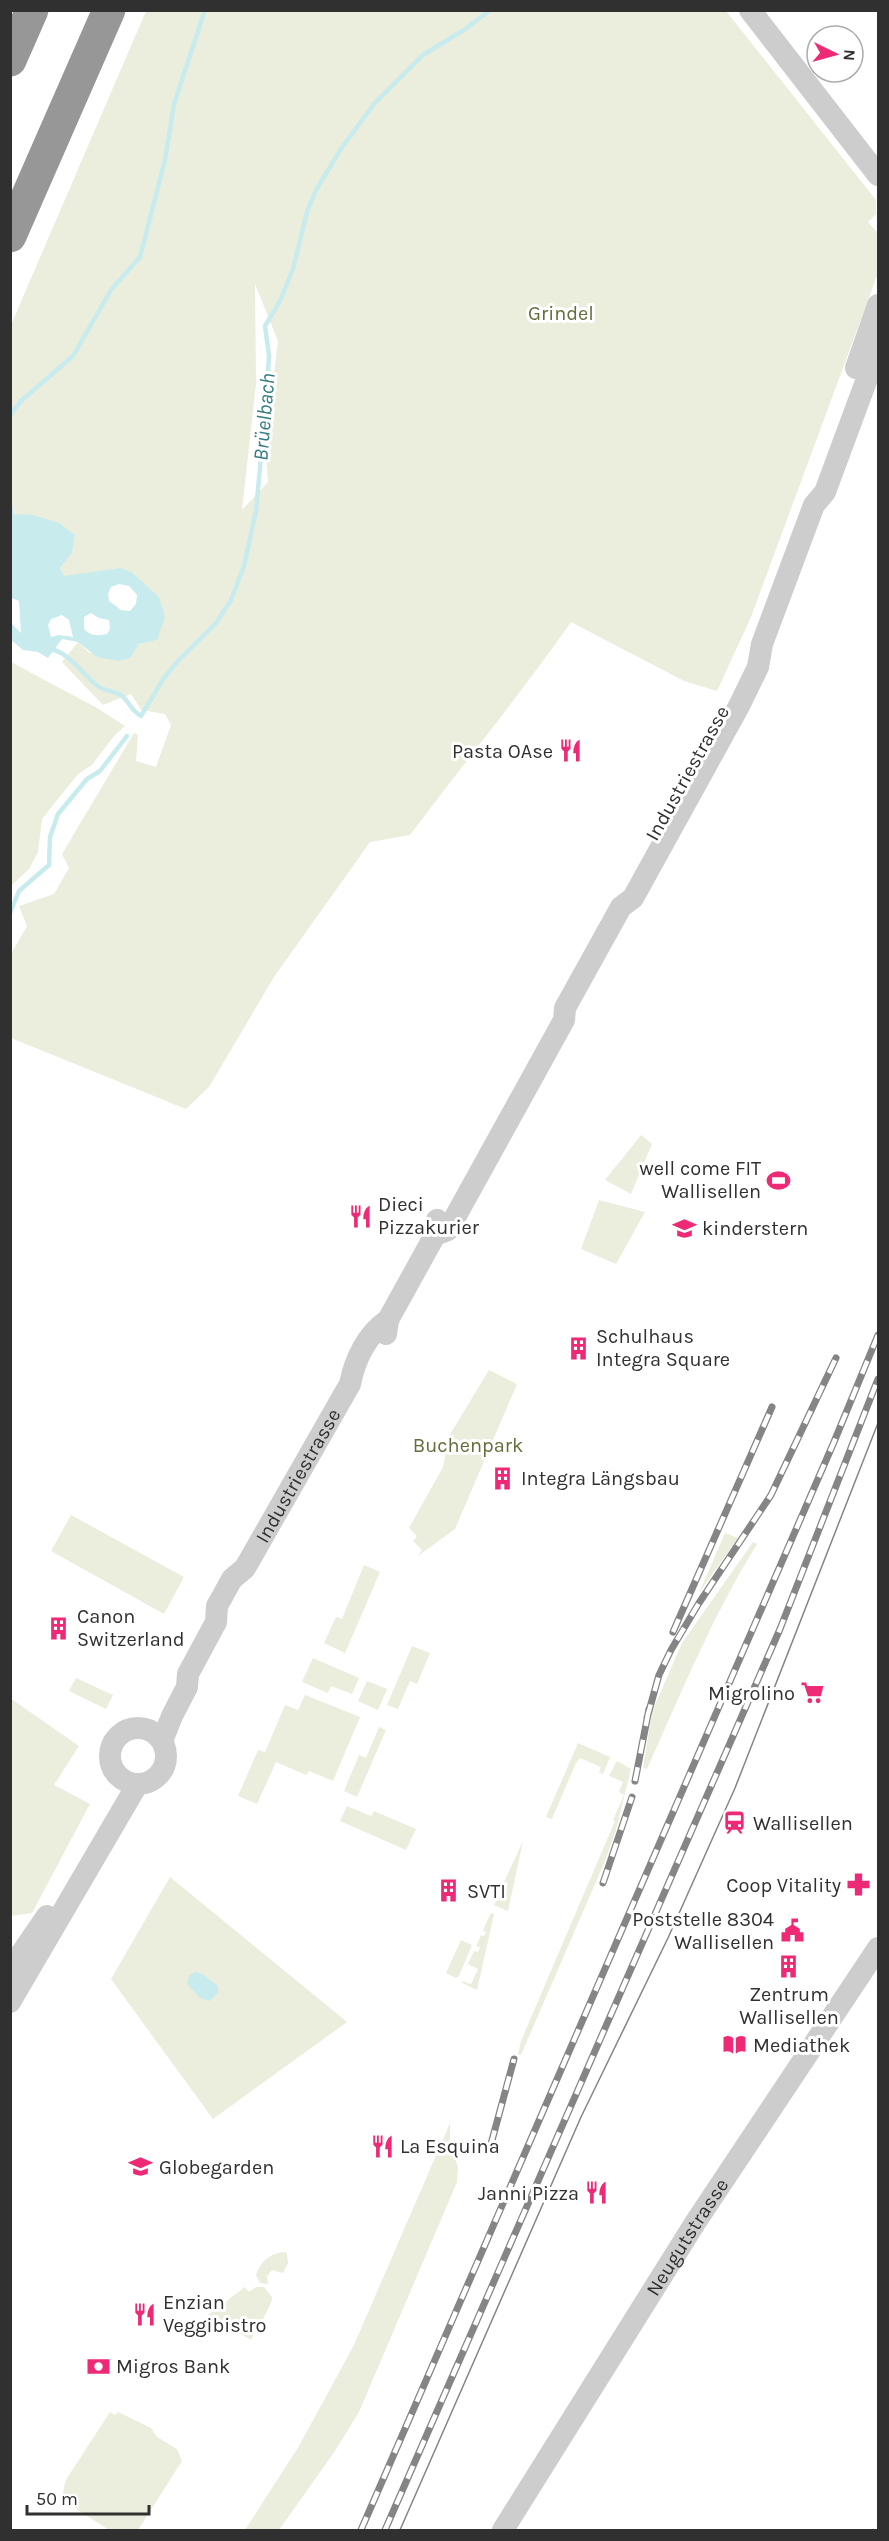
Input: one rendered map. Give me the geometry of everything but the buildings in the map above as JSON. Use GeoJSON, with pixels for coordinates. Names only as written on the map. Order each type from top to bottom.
{"type":"FeatureCollection","features":[{"type":"Feature","properties":{"kind":"highway"},"geometry":{"type":"LineString","coordinates":[[10,60],[32,10]]}},
{"type":"Feature","properties":{"kind":"highway"},"geometry":{"type":"LineString","coordinates":[[10,191],[89,10]]}},
{"type":"Feature","properties":{"kind":"highway"},"geometry":{"type":"LineString","coordinates":[[10,236],[109,10]]}},
{"type":"Feature","properties":{"kind":"street"},"geometry":{"type":"LineString","coordinates":[[750,10],[879,175]]}},
{"type":"Feature","properties":{"kind":"street","name":"Industriestrasse"},"geometry":{"type":"LineString","coordinates":[[814,505],[813,487],[879,305]]}},
{"type":"Feature","properties":{"kind":"street","name":"Industriestrasse"},"geometry":{"type":"LineString","coordinates":[[188,1674],[174,1680],[158,1710],[142,1728],[134,1728],[120,1734],[111,1748],[112,1767],[130,1783],[146,1784],[160,1774],[166,1758],[162,1741],[187,1687],[188,1674],[216,1622],[229,1611],[243,1585],[245,1568],[350,1384],[366,1374],[386,1338],[388,1320],[435,1235],[448,1230],[564,1020],[565,1008],[621,907],[633,898],[729,725],[758,667],[762,644],[814,505],[825,492],[879,349]]}},
{"type":"Feature","properties":{"kind":"street"},"geometry":{"type":"LineString","coordinates":[[142,1728],[157,1735],[162,1741]]}},
{"type":"Feature","properties":{"kind":"street"},"geometry":{"type":"LineString","coordinates":[[10,2002],[28,1956],[56,1903],[130,1783]]}},
{"type":"Feature","properties":{"kind":"street","name":"Neugutstrasse"},"geometry":{"type":"LineString","coordinates":[[503,2530],[695,2223],[879,1948]]}},
{"type":"Feature","properties":{"kind":"street"},"geometry":{"type":"LineString","coordinates":[[10,1970],[28,1956]]}},
{"type":"Feature","properties":{"kind":"green space","name":"Grindel"},"geometry":{"type":"Polygon","coordinates":[[[146,11],[726,11],[876,200],[876,214],[868,222],[878,233],[878,273],[751,617],[717,691],[684,681],[571,622],[410,835],[370,842],[274,977],[209,1087],[186,1109],[11,1038],[11,954],[27,926],[19,906],[54,894],[69,868],[62,854],[134,733],[138,735],[136,761],[156,767],[171,725],[165,714],[141,710],[131,694],[103,705],[62,662],[78,642],[90,653],[131,657],[139,644],[157,640],[159,597],[133,573],[64,576],[60,568],[72,553],[75,535],[53,522],[12,514],[11,325],[146,11]],[[255,284],[256,384],[242,510],[268,482],[265,445],[278,341],[255,284]]]}},
{"type":"Feature","properties":{"kind":"green space"},"geometry":{"type":"Polygon","coordinates":[[[11,662],[97,708],[125,726],[114,736],[92,765],[78,774],[42,819],[38,852],[29,869],[11,886],[11,662]]]}},
{"type":"Feature","properties":{"kind":"green space"},"geometry":{"type":"Polygon","coordinates":[[[641,1135],[652,1144],[631,1194],[605,1180],[641,1135]]]}},
{"type":"Feature","properties":{"kind":"green space"},"geometry":{"type":"Polygon","coordinates":[[[599,1200],[645,1212],[616,1264],[581,1249],[599,1200]]]}},
{"type":"Feature","properties":{"kind":"green space","name":"Buchenpark"},"geometry":{"type":"Polygon","coordinates":[[[489,1370],[517,1384],[455,1529],[418,1556],[422,1550],[413,1541],[417,1536],[409,1528],[443,1467],[449,1436],[489,1370]]]}},
{"type":"Feature","properties":{"kind":"green space"},"geometry":{"type":"Polygon","coordinates":[[[71,1515],[184,1577],[164,1614],[51,1551],[71,1515]]]}},
{"type":"Feature","properties":{"kind":"green space"},"geometry":{"type":"Polygon","coordinates":[[[725,1533],[738,1538],[699,1593],[725,1533]]]}},
{"type":"Feature","properties":{"kind":"green space"},"geometry":{"type":"Polygon","coordinates":[[[753,1542],[757,1544],[712,1626],[647,1769],[643,1768],[652,1712],[682,1643],[753,1542]]]}},
{"type":"Feature","properties":{"kind":"green space"},"geometry":{"type":"Polygon","coordinates":[[[364,1565],[380,1572],[345,1653],[324,1643],[336,1617],[342,1619],[364,1565]]]}},
{"type":"Feature","properties":{"kind":"green space"},"geometry":{"type":"Polygon","coordinates":[[[412,1646],[430,1653],[417,1684],[410,1681],[398,1709],[387,1705],[412,1646]]]}},
{"type":"Feature","properties":{"kind":"green space"},"geometry":{"type":"Polygon","coordinates":[[[313,1658],[359,1678],[352,1694],[331,1686],[328,1693],[302,1682],[313,1658]]]}},
{"type":"Feature","properties":{"kind":"green space"},"geometry":{"type":"Polygon","coordinates":[[[76,1678],[113,1695],[106,1709],[69,1691],[76,1678]]]}},
{"type":"Feature","properties":{"kind":"green space"},"geometry":{"type":"Polygon","coordinates":[[[367,1681],[387,1689],[378,1710],[358,1701],[367,1681]]]}},
{"type":"Feature","properties":{"kind":"green space"},"geometry":{"type":"Polygon","coordinates":[[[305,1695],[360,1717],[333,1781],[309,1771],[306,1775],[276,1762],[257,1804],[238,1796],[258,1750],[265,1752],[285,1705],[298,1710],[305,1695]]]}},
{"type":"Feature","properties":{"kind":"green space"},"geometry":{"type":"Polygon","coordinates":[[[10,1698],[79,1746],[54,1785],[90,1804],[32,1913],[11,1916],[10,1698]]]}},
{"type":"Feature","properties":{"kind":"green space"},"geometry":{"type":"Polygon","coordinates":[[[379,1727],[386,1730],[357,1797],[344,1791],[359,1755],[366,1758],[379,1727]]]}},
{"type":"Feature","properties":{"kind":"green space"},"geometry":{"type":"Polygon","coordinates":[[[578,1743],[610,1757],[603,1774],[599,1772],[601,1767],[580,1758],[552,1819],[546,1817],[578,1743]]]}},
{"type":"Feature","properties":{"kind":"green space"},"geometry":{"type":"Polygon","coordinates":[[[617,1761],[631,1769],[616,1830],[605,1861],[521,2055],[518,2054],[521,2041],[624,1795],[619,1792],[623,1782],[609,1776],[617,1761]]]}},
{"type":"Feature","properties":{"kind":"green space"},"geometry":{"type":"Polygon","coordinates":[[[347,1806],[371,1816],[374,1811],[416,1829],[406,1850],[340,1821],[347,1806]]]}},
{"type":"Feature","properties":{"kind":"green space"},"geometry":{"type":"Polygon","coordinates":[[[523,1841],[508,1911],[494,1905],[502,1887],[506,1888],[508,1883],[504,1882],[523,1841]]]}},
{"type":"Feature","properties":{"kind":"green space"},"geometry":{"type":"Polygon","coordinates":[[[170,1877],[347,2022],[213,2119],[111,1979],[170,1877]]]}},
{"type":"Feature","properties":{"kind":"green space"},"geometry":{"type":"Polygon","coordinates":[[[491,1913],[494,1914],[477,1990],[462,1983],[463,1981],[471,1984],[478,1969],[468,1964],[474,1951],[478,1952],[480,1947],[476,1946],[481,1935],[484,1936],[486,1932],[483,1930],[491,1913]]]}},
{"type":"Feature","properties":{"kind":"green space"},"geometry":{"type":"Polygon","coordinates":[[[461,1940],[472,1945],[459,1976],[456,1978],[446,1973],[461,1940]]]}},
{"type":"Feature","properties":{"kind":"green space"},"geometry":{"type":"Polygon","coordinates":[[[450,2123],[450,2144],[458,2167],[457,2182],[359,2412],[335,2451],[279,2530],[245,2530],[299,2446],[354,2345],[450,2123]]]}},
{"type":"Feature","properties":{"kind":"green space"},"geometry":{"type":"Polygon","coordinates":[[[283,2252],[287,2253],[288,2263],[283,2273],[272,2270],[267,2276],[268,2284],[260,2283],[256,2275],[260,2266],[269,2257],[283,2252]]]}},
{"type":"Feature","properties":{"kind":"green space"},"geometry":{"type":"Polygon","coordinates":[[[245,2287],[249,2292],[256,2287],[264,2287],[272,2297],[251,2340],[208,2315],[245,2287]]]}},
{"type":"Feature","properties":{"kind":"green space"},"geometry":{"type":"Polygon","coordinates":[[[110,2412],[115,2415],[118,2412],[151,2428],[157,2437],[177,2449],[182,2461],[138,2530],[109,2530],[64,2501],[67,2478],[110,2412]]]}},
{"type":"Feature","properties":{"kind":"water"},"geometry":{"type":"Polygon","coordinates":[[[11,503],[13,514],[33,515],[59,523],[75,535],[72,553],[60,568],[64,576],[121,568],[133,573],[159,597],[165,617],[157,640],[139,644],[131,657],[120,661],[97,657],[78,642],[62,639],[48,658],[38,652],[23,650],[11,640],[11,623],[21,633],[19,601],[11,598],[11,503]],[[119,584],[111,587],[108,594],[109,601],[121,610],[130,611],[136,604],[137,595],[129,586],[119,584]],[[91,613],[84,617],[84,629],[89,633],[104,635],[110,629],[109,620],[91,613]],[[62,615],[51,619],[48,625],[51,637],[59,635],[73,637],[69,620],[62,615]]]}},
{"type":"Feature","properties":{"kind":"water"},"geometry":{"type":"Polygon","coordinates":[[[195,1972],[202,1974],[218,1986],[218,1993],[210,2001],[200,1998],[187,1984],[189,1976],[195,1972]]]}},
{"type":"Feature","properties":{"kind":"waterway"},"geometry":{"type":"LineString","coordinates":[[10,415],[21,401],[73,356],[111,290],[140,257],[165,160],[174,104],[205,10]]}},
{"type":"Feature","properties":{"kind":"waterway","name":"Brüelbach"},"geometry":{"type":"LineString","coordinates":[[50,649],[70,659],[99,687],[121,695],[141,716],[164,678],[216,623],[231,600],[244,566],[256,511],[269,356],[265,326],[280,301],[293,269],[307,212],[316,190],[341,149],[374,104],[423,55],[464,30],[490,10]]}},
{"type":"Feature","properties":{"kind":"waterway"},"geometry":{"type":"LineString","coordinates":[[10,913],[19,891],[49,865],[50,837],[58,814],[87,779],[100,771],[127,736]]}},
{"type":"Feature","properties":{"kind":"tram line"},"geometry":{"type":"LineString","coordinates":[[400,2530],[581,2117],[668,1938],[735,1788],[878,1423]]}},
{"type":"Feature","properties":{"kind":"railway"},"geometry":{"type":"LineString","coordinates":[[361,2530],[834,1442],[878,1335]]}},
{"type":"Feature","properties":{"kind":"railway"},"geometry":{"type":"LineString","coordinates":[[647,1718],[659,1675],[671,1650],[699,1603],[771,1495],[836,1358]]}},
{"type":"Feature","properties":{"kind":"railway"},"geometry":{"type":"LineString","coordinates":[[385,2530],[780,1629],[878,1379]]}},
{"type":"Feature","properties":{"kind":"railway"},"geometry":{"type":"LineString","coordinates":[[673,1632],[772,1407]]}},
{"type":"Feature","properties":{"kind":"railway"},"geometry":{"type":"LineString","coordinates":[[635,1781],[649,1709]]}},
{"type":"Feature","properties":{"kind":"railway"},"geometry":{"type":"LineString","coordinates":[[603,1883],[632,1797]]}},
{"type":"Feature","properties":{"kind":"railway"},"geometry":{"type":"LineString","coordinates":[[491,2144],[514,2059]]}},
{"type":"Feature","properties":{"kind":"place","name":"Pasta OAse"},"geometry":{"type":"Point","coordinates":[571,751]}},
{"type":"Feature","properties":{"kind":"place","name":"well come FIT Wallisellen"},"geometry":{"type":"Point","coordinates":[779,1180]}},
{"type":"Feature","properties":{"kind":"place","name":"Dieci Pizzakurier"},"geometry":{"type":"Point","coordinates":[360,1216]}},
{"type":"Feature","properties":{"kind":"place","name":"kinderstern"},"geometry":{"type":"Point","coordinates":[684,1228]}},
{"type":"Feature","properties":{"kind":"place","name":"Schulhaus Integra Square"},"geometry":{"type":"Point","coordinates":[578,1348]}},
{"type":"Feature","properties":{"kind":"place","name":"Integra Längsbau"},"geometry":{"type":"Point","coordinates":[503,1478]}},
{"type":"Feature","properties":{"kind":"place","name":"Canon Switzerland"},"geometry":{"type":"Point","coordinates":[59,1628]}},
{"type":"Feature","properties":{"kind":"place","name":"Migrolino"},"geometry":{"type":"Point","coordinates":[813,1693]}},
{"type":"Feature","properties":{"kind":"place","name":"Wallisellen"},"geometry":{"type":"Point","coordinates":[735,1823]}},
{"type":"Feature","properties":{"kind":"place","name":"Coop Vitality"},"geometry":{"type":"Point","coordinates":[859,1885]}},
{"type":"Feature","properties":{"kind":"place","name":"SVTI"},"geometry":{"type":"Point","coordinates":[449,1891]}},
{"type":"Feature","properties":{"kind":"place","name":"Poststelle 8304 Wallisellen"},"geometry":{"type":"Point","coordinates":[792,1931]}},
{"type":"Feature","properties":{"kind":"place","name":"Zentrum Wallisellen"},"geometry":{"type":"Point","coordinates":[789,1966]}},
{"type":"Feature","properties":{"kind":"place","name":"Mediathek"},"geometry":{"type":"Point","coordinates":[735,2045]}},
{"type":"Feature","properties":{"kind":"place","name":"La Esquina"},"geometry":{"type":"Point","coordinates":[382,2146]}},
{"type":"Feature","properties":{"kind":"place","name":"Globegarden"},"geometry":{"type":"Point","coordinates":[141,2167]}},
{"type":"Feature","properties":{"kind":"place","name":"Janni Pizza"},"geometry":{"type":"Point","coordinates":[597,2193]}},
{"type":"Feature","properties":{"kind":"place","name":"Enzian Veggibistro"},"geometry":{"type":"Point","coordinates":[145,2314]}},
{"type":"Feature","properties":{"kind":"place","name":"Migros Bank"},"geometry":{"type":"Point","coordinates":[98,2366]}}]}
